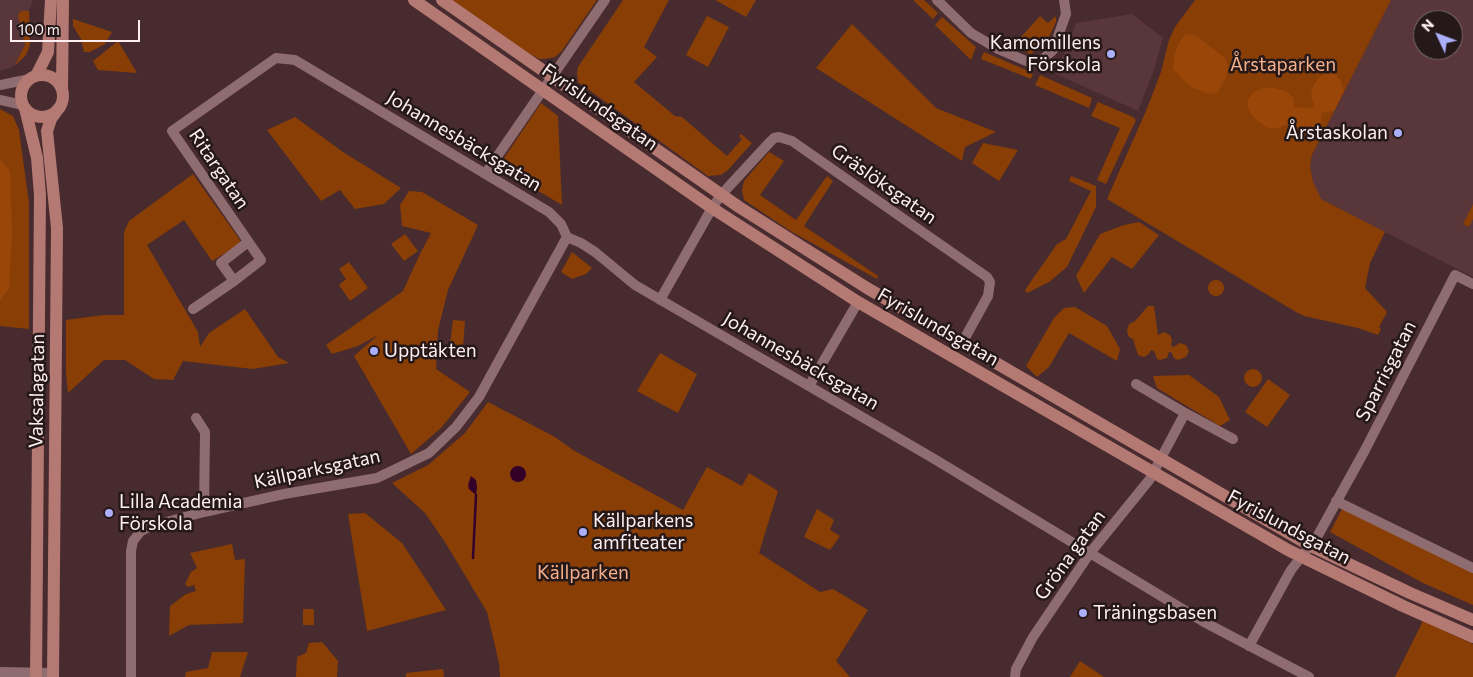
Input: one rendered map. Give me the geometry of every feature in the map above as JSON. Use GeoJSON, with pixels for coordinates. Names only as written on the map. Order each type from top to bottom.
{"type":"FeatureCollection","features":[{"type":"Feature","properties":{"kind":"main road"},"geometry":{"type":"LineString","coordinates":[[51,0],[48,52],[33,77],[23,88],[21,99],[29,113],[41,117],[47,116],[58,109],[62,97],[63,0]]}},
{"type":"Feature","properties":{"kind":"main road","name":"Fyrislundsgatan"},"geometry":{"type":"LineString","coordinates":[[414,0],[712,208],[858,302],[1300,557],[1403,606],[1473,636]]}},
{"type":"Feature","properties":{"kind":"main road","name":"Fyrislundsgatan"},"geometry":{"type":"LineString","coordinates":[[442,0],[721,195],[867,288],[1311,546],[1410,593],[1473,620]]}},
{"type":"Feature","properties":{"kind":"main road"},"geometry":{"type":"LineString","coordinates":[[33,77],[46,76],[52,78],[62,90]]}},
{"type":"Feature","properties":{"kind":"main road","name":"Vaksalagatan"},"geometry":{"type":"LineString","coordinates":[[24,106],[37,158],[40,195],[36,675]]}},
{"type":"Feature","properties":{"kind":"main road","name":"Vaksalagatan"},"geometry":{"type":"LineString","coordinates":[[53,675],[57,228],[47,131],[51,119],[58,109]]}},
{"type":"Feature","properties":{"kind":"street"},"geometry":{"type":"LineString","coordinates":[[485,174],[605,0]]}},
{"type":"Feature","properties":{"kind":"street"},"geometry":{"type":"LineString","coordinates":[[937,0],[971,33],[998,49],[1026,61],[1042,60],[1053,50],[1066,14],[1064,0]]}},
{"type":"Feature","properties":{"kind":"street","name":"Ritargatan"},"geometry":{"type":"LineString","coordinates":[[193,308],[234,281],[261,260],[172,131],[276,58],[289,59]]}},
{"type":"Feature","properties":{"kind":"street","name":"Johannesbäcksgatan"},"geometry":{"type":"LineString","coordinates":[[289,59],[295,60],[549,212],[561,224],[567,237],[588,248],[628,280],[660,300],[809,386],[1204,622],[1309,677]]}},
{"type":"Feature","properties":{"kind":"street"},"geometry":{"type":"LineString","coordinates":[[0,85],[33,77]]}},
{"type":"Feature","properties":{"kind":"street"},"geometry":{"type":"LineString","coordinates":[[0,100],[24,106]]}},
{"type":"Feature","properties":{"kind":"street","name":"Gräslöksgatan"},"geometry":{"type":"LineString","coordinates":[[660,300],[721,195],[774,138],[779,137],[792,141],[987,277],[990,282],[988,296],[962,344]]}},
{"type":"Feature","properties":{"kind":"street","name":"Källparksgatan"},"geometry":{"type":"LineString","coordinates":[[132,677],[131,551],[136,537],[141,531],[151,526],[204,512],[284,494],[376,478],[429,453],[456,427],[479,397],[567,237]]}},
{"type":"Feature","properties":{"kind":"street"},"geometry":{"type":"LineString","coordinates":[[234,281],[221,263],[248,242]]}},
{"type":"Feature","properties":{"kind":"street","name":"Sparrisgatan"},"geometry":{"type":"LineString","coordinates":[[1249,646],[1300,557],[1311,546],[1365,450],[1455,275],[1473,284]]}},
{"type":"Feature","properties":{"kind":"street"},"geometry":{"type":"LineString","coordinates":[[809,386],[858,302]]}},
{"type":"Feature","properties":{"kind":"street"},"geometry":{"type":"LineString","coordinates":[[1136,384],[1233,440]]}},
{"type":"Feature","properties":{"kind":"street"},"geometry":{"type":"LineString","coordinates":[[1160,458],[1185,413]]}},
{"type":"Feature","properties":{"kind":"street"},"geometry":{"type":"LineString","coordinates":[[196,418],[205,432],[204,512]]}},
{"type":"Feature","properties":{"kind":"street","name":"Gröna gatan"},"geometry":{"type":"LineString","coordinates":[[1015,677],[1016,669],[1033,637],[1090,553],[1146,483],[1160,458]]}},
{"type":"Feature","properties":{"kind":"street"},"geometry":{"type":"LineString","coordinates":[[1336,501],[1473,568]]}},
{"type":"Feature","properties":{"kind":"street"},"geometry":{"type":"LineString","coordinates":[[0,672],[53,675]]}},
{"type":"Feature","properties":{"kind":"shaded area"},"geometry":{"type":"Polygon","coordinates":[[[0,0],[33,0],[29,11],[30,45],[26,55],[12,67],[0,71],[0,0]]]}},
{"type":"Feature","properties":{"kind":"shaded area","name":"Årstaskolan"},"geometry":{"type":"Polygon","coordinates":[[[1391,0],[1473,0],[1473,277],[1320,199],[1313,182],[1310,166],[1312,155],[1391,0]]]}},
{"type":"Feature","properties":{"kind":"shaded area","name":"Kamomillens Förskola"},"geometry":{"type":"Polygon","coordinates":[[[1132,14],[1163,38],[1154,70],[1138,111],[1056,74],[1076,23],[1132,14]]]}},
{"type":"Feature","properties":{"kind":"shaded area"},"geometry":{"type":"Polygon","coordinates":[[[1186,34],[1195,35],[1226,59],[1229,69],[1217,93],[1208,94],[1196,89],[1187,84],[1173,69],[1175,53],[1180,41],[1186,34]]]}},
{"type":"Feature","properties":{"kind":"shaded area"},"geometry":{"type":"Polygon","coordinates":[[[1330,72],[1341,81],[1344,91],[1334,111],[1321,113],[1321,124],[1309,138],[1298,140],[1287,124],[1279,128],[1269,128],[1251,114],[1248,107],[1248,99],[1254,92],[1263,88],[1286,91],[1294,99],[1293,107],[1313,108],[1315,104],[1311,93],[1313,86],[1319,77],[1330,72]]]}},
{"type":"Feature","properties":{"kind":"shaded area"},"geometry":{"type":"Polygon","coordinates":[[[0,158],[10,170],[12,234],[9,289],[0,302],[0,158]]]}},
{"type":"Feature","properties":{"kind":"shaded area"},"geometry":{"type":"Polygon","coordinates":[[[518,466],[526,474],[518,482],[510,474],[518,466]]]}},
{"type":"Feature","properties":{"kind":"shaded area"},"geometry":{"type":"Polygon","coordinates":[[[471,476],[476,480],[476,495],[469,489],[468,485],[471,476]]]}},
{"type":"Feature","properties":{"kind":"green space"},"geometry":{"type":"Polygon","coordinates":[[[452,0],[597,0],[561,52],[555,57],[539,59],[523,50],[452,0]]]}},
{"type":"Feature","properties":{"kind":"green space"},"geometry":{"type":"Polygon","coordinates":[[[623,0],[669,0],[644,47],[657,57],[634,82],[675,116],[682,117],[727,156],[742,139],[739,136],[741,134],[752,143],[728,170],[721,175],[708,176],[578,82],[578,67],[623,0]]]}},
{"type":"Feature","properties":{"kind":"green space"},"geometry":{"type":"Polygon","coordinates":[[[715,0],[756,0],[746,17],[715,0]]]}},
{"type":"Feature","properties":{"kind":"green space"},"geometry":{"type":"Polygon","coordinates":[[[913,0],[924,0],[938,13],[933,19],[913,0]]]}},
{"type":"Feature","properties":{"kind":"green space","name":"Årstaparken"},"geometry":{"type":"Polygon","coordinates":[[[1195,0],[1391,0],[1312,155],[1310,166],[1313,182],[1321,199],[1385,232],[1370,263],[1365,288],[1387,312],[1379,327],[1381,329],[1378,335],[1358,328],[1304,316],[1296,312],[1107,199],[1146,111],[1161,72],[1169,40],[1175,27],[1195,0]]]}},
{"type":"Feature","properties":{"kind":"green space"},"geometry":{"type":"Polygon","coordinates":[[[21,11],[29,11],[30,45],[26,55],[15,65],[25,45],[18,15],[21,11]]]}},
{"type":"Feature","properties":{"kind":"green space"},"geometry":{"type":"Polygon","coordinates":[[[707,16],[729,27],[708,67],[686,55],[707,16]]]}},
{"type":"Feature","properties":{"kind":"green space"},"geometry":{"type":"Polygon","coordinates":[[[1040,16],[1048,23],[1056,16],[1056,22],[1044,48],[1029,54],[1022,49],[1027,44],[1020,38],[1040,16]]]}},
{"type":"Feature","properties":{"kind":"green space"},"geometry":{"type":"Polygon","coordinates":[[[942,17],[976,47],[971,60],[935,25],[942,17]]]}},
{"type":"Feature","properties":{"kind":"green space"},"geometry":{"type":"Polygon","coordinates":[[[73,19],[112,32],[105,44],[90,52],[84,52],[81,39],[73,26],[73,19]]]}},
{"type":"Feature","properties":{"kind":"green space"},"geometry":{"type":"Polygon","coordinates":[[[852,24],[936,108],[996,132],[965,147],[962,161],[816,68],[852,24]]]}},
{"type":"Feature","properties":{"kind":"green space"},"geometry":{"type":"Polygon","coordinates":[[[118,41],[137,73],[98,70],[93,61],[118,41]]]}},
{"type":"Feature","properties":{"kind":"green space"},"geometry":{"type":"Polygon","coordinates":[[[984,52],[1033,73],[1031,79],[981,59],[984,52]]]}},
{"type":"Feature","properties":{"kind":"green space"},"geometry":{"type":"Polygon","coordinates":[[[1040,75],[1092,98],[1089,108],[1035,85],[1040,75]]]}},
{"type":"Feature","properties":{"kind":"green space"},"geometry":{"type":"Polygon","coordinates":[[[1098,102],[1136,120],[1106,184],[1097,180],[1120,128],[1091,116],[1098,102]]]}},
{"type":"Feature","properties":{"kind":"green space"},"geometry":{"type":"Polygon","coordinates":[[[541,103],[558,116],[562,205],[498,167],[541,103]]]}},
{"type":"Feature","properties":{"kind":"green space"},"geometry":{"type":"Polygon","coordinates":[[[0,109],[13,116],[19,130],[29,203],[29,329],[0,326],[0,302],[9,289],[10,170],[0,158],[0,109]]]}},
{"type":"Feature","properties":{"kind":"green space"},"geometry":{"type":"Polygon","coordinates":[[[295,117],[343,152],[401,188],[384,204],[355,209],[340,190],[321,201],[267,130],[295,117]]]}},
{"type":"Feature","properties":{"kind":"green space"},"geometry":{"type":"Polygon","coordinates":[[[983,143],[1018,150],[999,181],[972,163],[983,143]]]}},
{"type":"Feature","properties":{"kind":"green space"},"geometry":{"type":"Polygon","coordinates":[[[769,152],[784,161],[760,195],[796,220],[827,176],[833,181],[804,226],[878,276],[877,279],[792,232],[744,200],[742,190],[744,181],[769,152]]]}},
{"type":"Feature","properties":{"kind":"green space"},"geometry":{"type":"Polygon","coordinates":[[[193,174],[240,240],[239,245],[212,261],[184,220],[147,245],[198,332],[200,347],[209,333],[245,309],[278,357],[289,363],[253,369],[183,361],[173,380],[154,379],[125,360],[104,360],[68,393],[66,320],[104,315],[124,315],[124,232],[129,221],[193,174]]]}},
{"type":"Feature","properties":{"kind":"green space"},"geometry":{"type":"Polygon","coordinates":[[[1071,176],[1096,186],[1096,207],[1067,267],[1049,282],[1027,293],[1025,290],[1057,244],[1066,239],[1091,191],[1069,181],[1071,176]]]}},
{"type":"Feature","properties":{"kind":"green space"},"geometry":{"type":"Polygon","coordinates":[[[409,191],[422,192],[478,225],[448,290],[438,330],[436,369],[470,392],[441,428],[411,454],[354,356],[378,335],[358,346],[332,354],[326,345],[403,291],[431,233],[402,226],[400,205],[409,191]]]}},
{"type":"Feature","properties":{"kind":"green space"},"geometry":{"type":"Polygon","coordinates":[[[1473,204],[1473,219],[1469,227],[1463,224],[1473,204]]]}},
{"type":"Feature","properties":{"kind":"green space"},"geometry":{"type":"Polygon","coordinates":[[[1139,222],[1159,235],[1132,269],[1112,257],[1084,293],[1076,276],[1100,234],[1124,225],[1139,222]]]}},
{"type":"Feature","properties":{"kind":"green space"},"geometry":{"type":"Polygon","coordinates":[[[405,234],[418,251],[404,261],[391,244],[405,234]]]}},
{"type":"Feature","properties":{"kind":"green space"},"geometry":{"type":"Polygon","coordinates":[[[572,252],[592,268],[586,274],[572,279],[561,272],[572,252]]]}},
{"type":"Feature","properties":{"kind":"green space"},"geometry":{"type":"Polygon","coordinates":[[[349,262],[368,288],[350,301],[339,285],[346,279],[339,269],[349,262]]]}},
{"type":"Feature","properties":{"kind":"green space"},"geometry":{"type":"Polygon","coordinates":[[[1213,280],[1219,280],[1224,285],[1222,294],[1213,296],[1208,291],[1208,285],[1213,280]]]}},
{"type":"Feature","properties":{"kind":"green space"},"geometry":{"type":"Polygon","coordinates":[[[1148,306],[1154,306],[1158,335],[1164,332],[1170,335],[1173,347],[1180,343],[1186,345],[1189,351],[1186,357],[1178,360],[1169,352],[1167,358],[1160,360],[1157,359],[1154,351],[1151,350],[1144,357],[1138,355],[1133,339],[1129,337],[1127,331],[1129,324],[1135,321],[1148,306]]]}},
{"type":"Feature","properties":{"kind":"green space"},"geometry":{"type":"Polygon","coordinates":[[[1075,307],[1107,326],[1120,349],[1117,361],[1069,333],[1049,367],[1037,377],[1026,366],[1054,318],[1064,308],[1075,307]]]}},
{"type":"Feature","properties":{"kind":"green space"},"geometry":{"type":"Polygon","coordinates":[[[453,320],[465,321],[463,346],[450,345],[453,320]]]}},
{"type":"Feature","properties":{"kind":"green space"},"geometry":{"type":"Polygon","coordinates":[[[660,353],[697,374],[678,413],[637,391],[660,353]]]}},
{"type":"Feature","properties":{"kind":"green space"},"geometry":{"type":"Polygon","coordinates":[[[1253,369],[1259,372],[1262,378],[1259,384],[1253,387],[1247,384],[1244,378],[1247,372],[1253,369]]]}},
{"type":"Feature","properties":{"kind":"green space"},"geometry":{"type":"Polygon","coordinates":[[[1189,375],[1219,397],[1230,420],[1220,426],[1157,388],[1153,376],[1189,375]]]}},
{"type":"Feature","properties":{"kind":"green space"},"geometry":{"type":"Polygon","coordinates":[[[1268,379],[1290,395],[1267,427],[1245,412],[1268,379]]]}},
{"type":"Feature","properties":{"kind":"green space","name":"Källparken"},"geometry":{"type":"Polygon","coordinates":[[[488,402],[555,437],[573,450],[683,510],[707,467],[742,486],[749,473],[778,491],[759,553],[820,592],[833,589],[868,610],[836,661],[850,677],[500,677],[499,663],[487,612],[445,542],[425,513],[392,483],[428,465],[465,433],[488,402]]]}},
{"type":"Feature","properties":{"kind":"green space"},"geometry":{"type":"Polygon","coordinates":[[[817,509],[834,520],[830,530],[840,536],[830,550],[804,537],[817,509]]]}},
{"type":"Feature","properties":{"kind":"green space"},"geometry":{"type":"Polygon","coordinates":[[[1342,509],[1473,572],[1473,605],[1423,583],[1330,532],[1342,509]]]}},
{"type":"Feature","properties":{"kind":"green space"},"geometry":{"type":"Polygon","coordinates":[[[365,513],[402,543],[446,610],[367,631],[348,514],[365,513]]]}},
{"type":"Feature","properties":{"kind":"green space"},"geometry":{"type":"Polygon","coordinates":[[[232,544],[235,560],[245,559],[243,623],[189,625],[169,636],[170,606],[186,594],[196,591],[194,585],[188,587],[185,584],[191,572],[197,568],[190,553],[232,544]]]}},
{"type":"Feature","properties":{"kind":"green space"},"geometry":{"type":"Polygon","coordinates":[[[303,609],[314,609],[314,625],[303,625],[303,609]]]}},
{"type":"Feature","properties":{"kind":"green space"},"geometry":{"type":"Polygon","coordinates":[[[1423,621],[1473,644],[1473,677],[1395,677],[1423,621]]]}},
{"type":"Feature","properties":{"kind":"green space"},"geometry":{"type":"Polygon","coordinates":[[[322,642],[338,661],[337,677],[296,677],[297,657],[306,653],[309,643],[322,642]]]}},
{"type":"Feature","properties":{"kind":"green space"},"geometry":{"type":"Polygon","coordinates":[[[212,652],[248,652],[240,677],[185,677],[186,672],[208,668],[212,652]]]}},
{"type":"Feature","properties":{"kind":"green space"},"geometry":{"type":"Polygon","coordinates":[[[1080,661],[1104,677],[1070,677],[1080,661]]]}},
{"type":"Feature","properties":{"kind":"green space"},"geometry":{"type":"Polygon","coordinates":[[[443,669],[444,677],[406,677],[406,673],[443,669]]]}},
{"type":"Feature","properties":{"kind":"waterway"},"geometry":{"type":"LineString","coordinates":[[473,558],[476,495]]}},
{"type":"Feature","properties":{"kind":"place","name":"Kamomillens Förskola"},"geometry":{"type":"Point","coordinates":[1111,54]}},
{"type":"Feature","properties":{"kind":"place","name":"Årstaskolan"},"geometry":{"type":"Point","coordinates":[1398,133]}},
{"type":"Feature","properties":{"kind":"place","name":"Upptäkten"},"geometry":{"type":"Point","coordinates":[374,351]}},
{"type":"Feature","properties":{"kind":"place","name":"Lilla Academia Förskola"},"geometry":{"type":"Point","coordinates":[109,513]}},
{"type":"Feature","properties":{"kind":"place","name":"Källparkens amfiteater"},"geometry":{"type":"Point","coordinates":[583,532]}},
{"type":"Feature","properties":{"kind":"place","name":"Träningsbasen"},"geometry":{"type":"Point","coordinates":[1083,613]}}]}
